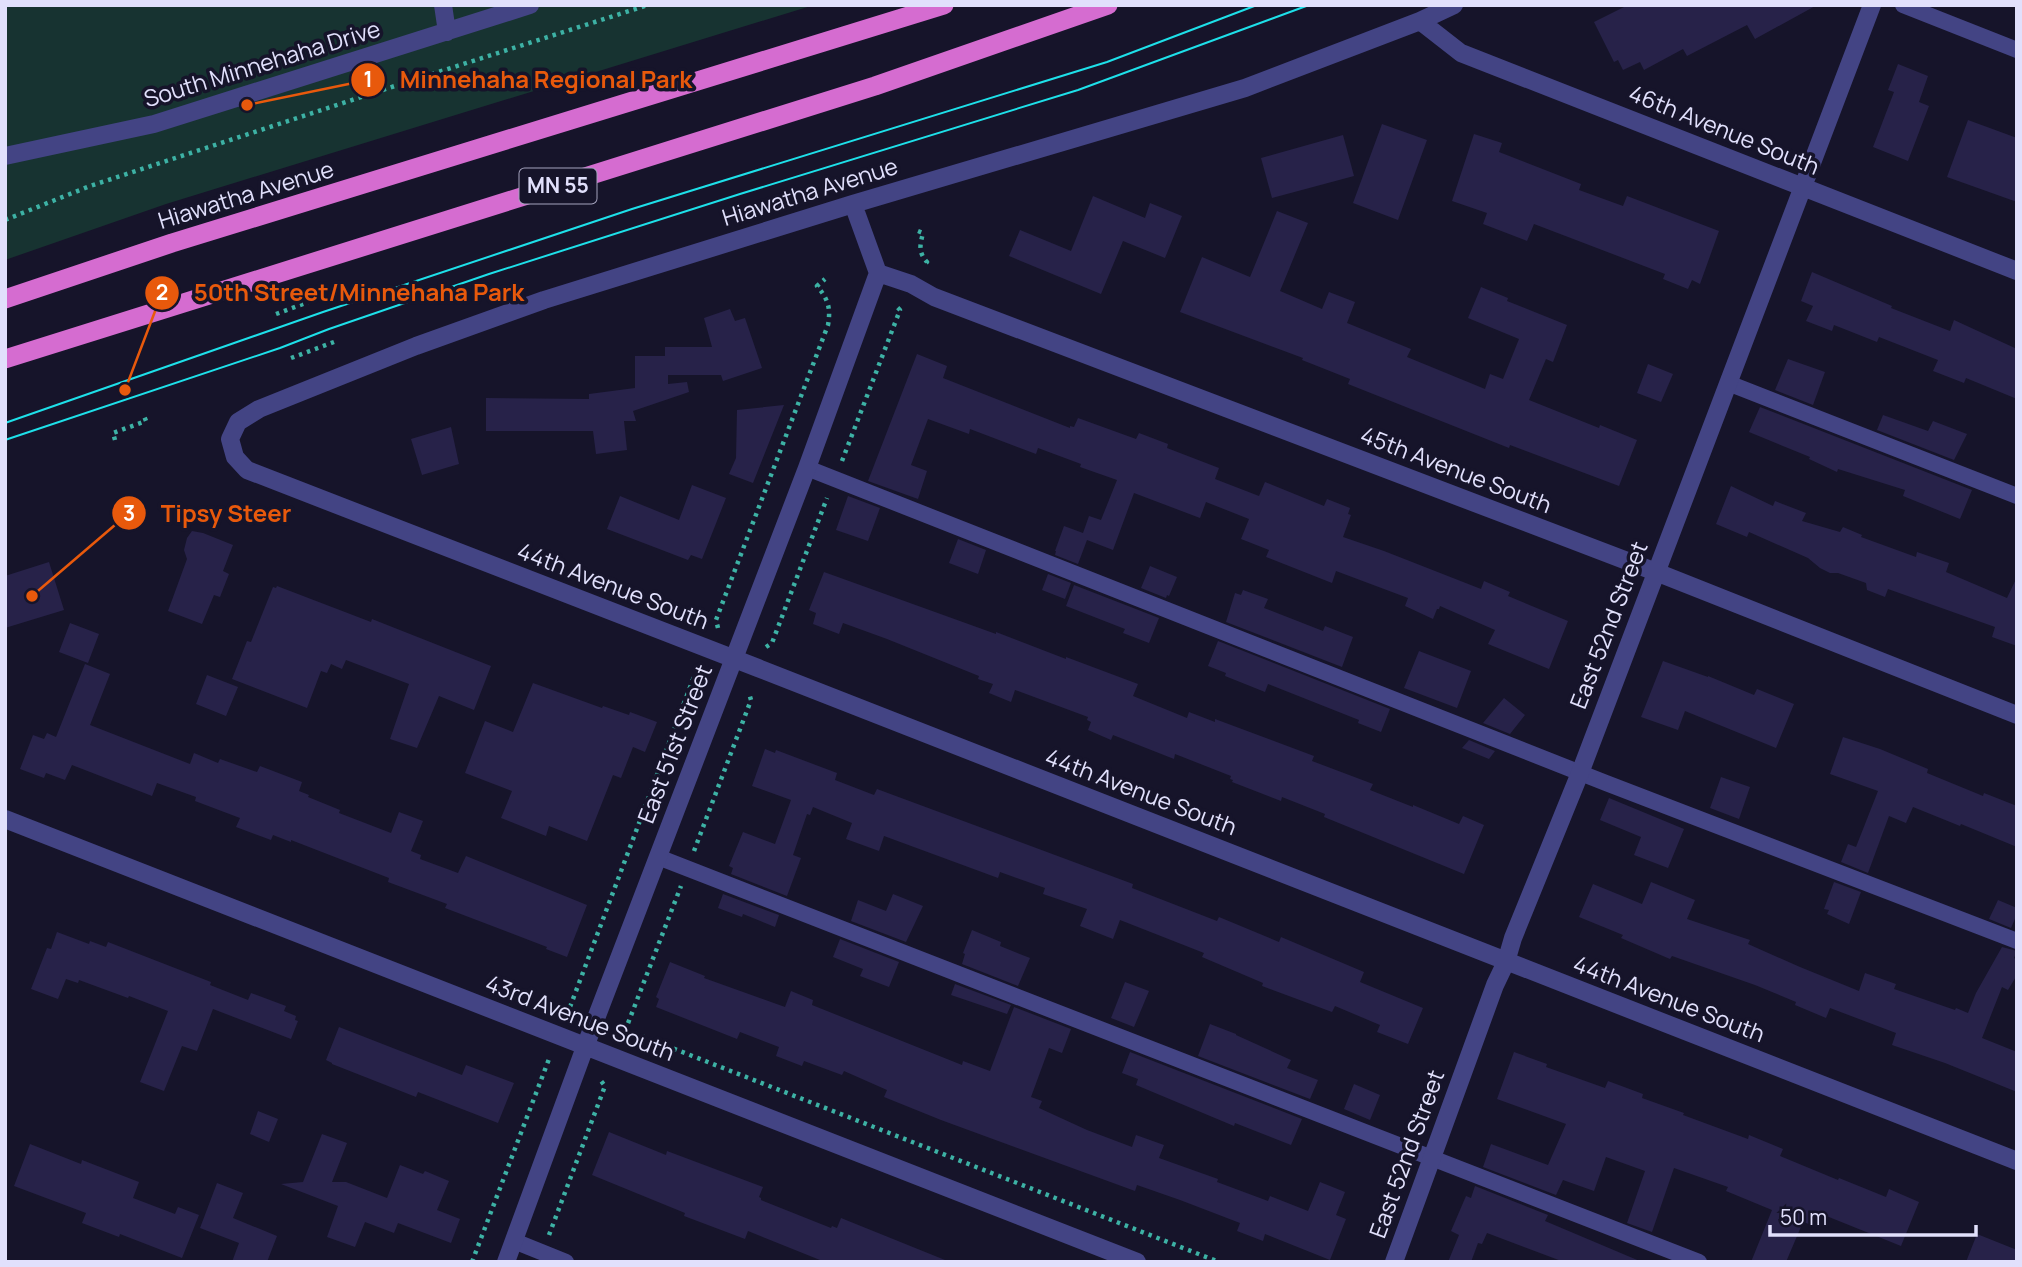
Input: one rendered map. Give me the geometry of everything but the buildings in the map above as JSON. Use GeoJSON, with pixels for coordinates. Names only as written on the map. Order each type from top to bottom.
{"type":"FeatureCollection","features":[{"type":"Feature","properties":{"kind":"highway","name":"Hiawatha Avenue"},"geometry":{"type":"LineString","coordinates":[[5,299],[172,243],[944,5]]}},
{"type":"Feature","properties":{"kind":"highway","name":"MN 55"},"geometry":{"type":"LineString","coordinates":[[5,359],[875,86],[1108,5]]}},
{"type":"Feature","properties":{"kind":"street"},"geometry":{"type":"LineString","coordinates":[[443,5],[447,32]]}},
{"type":"Feature","properties":{"kind":"street","name":"South Minnehaha Drive"},"geometry":{"type":"LineString","coordinates":[[5,156],[154,124],[530,5]]}},
{"type":"Feature","properties":{"kind":"street","name":"Hiawatha Avenue"},"geometry":{"type":"LineString","coordinates":[[247,470],[235,457],[230,439],[238,422],[258,409],[416,346],[544,300],[853,204],[1245,88],[1420,21],[1454,5]]}},
{"type":"Feature","properties":{"kind":"street","name":"East 52nd Street"},"geometry":{"type":"LineString","coordinates":[[1394,1262],[1495,985],[1580,772],[1872,5]]}},
{"type":"Feature","properties":{"kind":"street","name":"46th Avenue South"},"geometry":{"type":"LineString","coordinates":[[1420,21],[1461,53],[2017,271]]}},
{"type":"Feature","properties":{"kind":"street"},"geometry":{"type":"LineString","coordinates":[[853,204],[878,273]]}},
{"type":"Feature","properties":{"kind":"street","name":"East 51st Street"},"geometry":{"type":"LineString","coordinates":[[506,1262],[585,1047],[807,468],[878,273]]}},
{"type":"Feature","properties":{"kind":"street","name":"45th Avenue South"},"geometry":{"type":"LineString","coordinates":[[878,273],[911,284],[934,297],[1656,572],[2017,715]]}},
{"type":"Feature","properties":{"kind":"street","name":"44th Avenue South"},"geometry":{"type":"LineString","coordinates":[[247,470],[2017,1161]]}},
{"type":"Feature","properties":{"kind":"street","name":"43rd Avenue South"},"geometry":{"type":"LineString","coordinates":[[5,819],[1137,1262]]}},
{"type":"Feature","properties":{"kind":"lane"},"geometry":{"type":"LineString","coordinates":[[1903,5],[2017,50]]}},
{"type":"Feature","properties":{"kind":"lane"},"geometry":{"type":"LineString","coordinates":[[1728,383],[2017,496]]}},
{"type":"Feature","properties":{"kind":"lane"},"geometry":{"type":"LineString","coordinates":[[807,468],[2017,941]]}},
{"type":"Feature","properties":{"kind":"lane"},"geometry":{"type":"LineString","coordinates":[[658,857],[1699,1262]]}},
{"type":"Feature","properties":{"kind":"lane"},"geometry":{"type":"LineString","coordinates":[[514,1241],[566,1262]]}},
{"type":"Feature","properties":{"kind":"path"},"geometry":{"type":"LineString","coordinates":[[5,220],[90,186],[648,5]]}},
{"type":"Feature","properties":{"kind":"path"},"geometry":{"type":"LineString","coordinates":[[918,231],[923,233],[921,256],[927,262],[923,266]]}},
{"type":"Feature","properties":{"kind":"path"},"geometry":{"type":"LineString","coordinates":[[718,628],[716,620],[828,325],[828,301],[817,286],[825,279]]}},
{"type":"Feature","properties":{"kind":"path"},"geometry":{"type":"LineString","coordinates":[[276,314],[319,298]]}},
{"type":"Feature","properties":{"kind":"path"},"geometry":{"type":"LineString","coordinates":[[291,358],[334,342]]}},
{"type":"Feature","properties":{"kind":"path"},"geometry":{"type":"LineString","coordinates":[[115,440],[113,433],[146,421],[144,416]]}},
{"type":"Feature","properties":{"kind":"path"},"geometry":{"type":"LineString","coordinates":[[568,1014],[695,674],[700,671]]}},
{"type":"Feature","properties":{"kind":"path"},"geometry":{"type":"LineString","coordinates":[[626,1030],[1219,1262]]}},
{"type":"Feature","properties":{"kind":"path"},"geometry":{"type":"LineString","coordinates":[[472,1262],[549,1059],[552,1059]]}},
{"type":"Feature","properties":{"kind":"path"},"geometry":{"type":"LineString","coordinates":[[542,1252],[605,1086],[601,1081]]}},
{"type":"Feature","properties":{"kind":"green space"},"geometry":{"type":"Polygon","coordinates":[[[5,5],[814,5],[166,204],[5,260],[5,5]]]}},
{"type":"Feature","properties":{"kind":"tram line"},"geometry":{"type":"LineString","coordinates":[[5,423],[323,312],[632,209],[1107,62],[1257,5]]}},
{"type":"Feature","properties":{"kind":"tram line"},"geometry":{"type":"LineString","coordinates":[[5,440],[280,348],[489,274],[1078,90],[1309,5]]}},
{"type":"Feature","properties":{"kind":"place","name":"Minnehaha Regional Park"},"geometry":{"type":"Point","coordinates":[247,105]}},
{"type":"Feature","properties":{"kind":"place","name":"50th Street/Minnehaha Park"},"geometry":{"type":"Point","coordinates":[125,390]}},
{"type":"Feature","properties":{"kind":"place","name":"Tipsy Steer"},"geometry":{"type":"Point","coordinates":[32,596]}}]}
